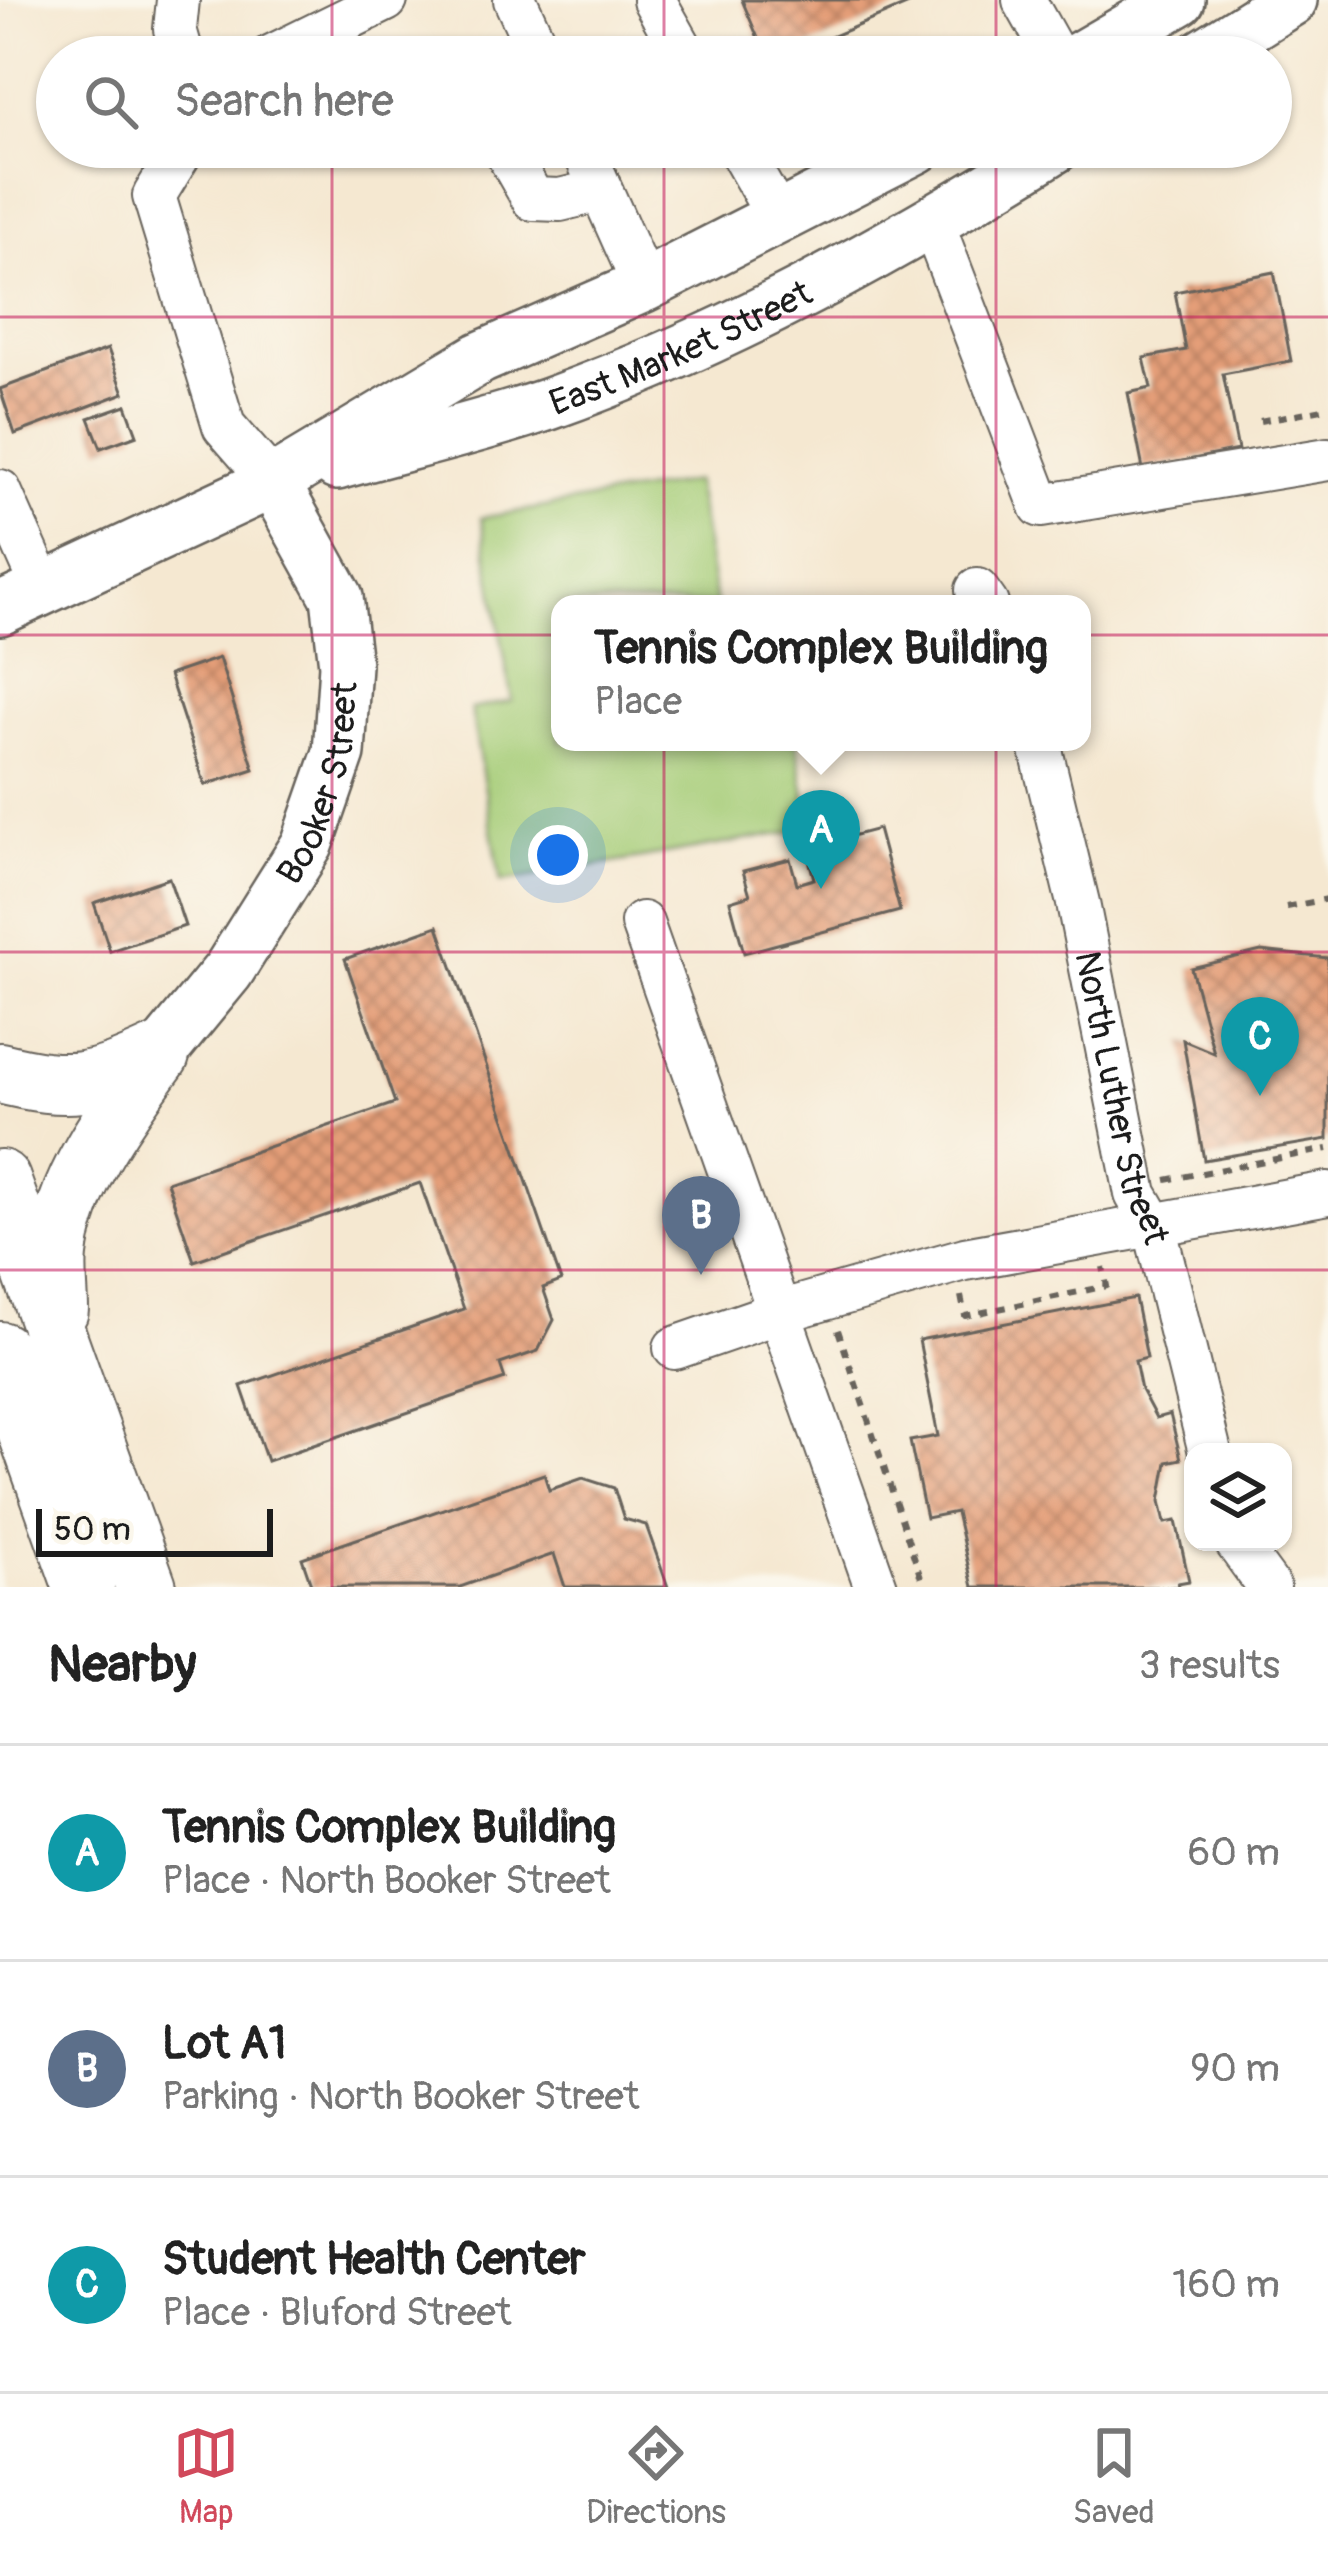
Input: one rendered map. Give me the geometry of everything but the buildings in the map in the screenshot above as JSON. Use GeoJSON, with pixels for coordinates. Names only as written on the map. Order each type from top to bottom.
{"type":"FeatureCollection","features":[{"type":"Feature","properties":{"kind":"highway"},"geometry":{"type":"LineString","coordinates":[[0,1073],[50,1084],[104,1081],[159,1055]]}},
{"type":"Feature","properties":{"kind":"highway"},"geometry":{"type":"LineString","coordinates":[[59,1347],[57,1252],[77,1188],[104,1130],[159,1055]]}},
{"type":"Feature","properties":{"kind":"highway"},"geometry":{"type":"LineString","coordinates":[[0,1180],[146,1587]]}},
{"type":"Feature","properties":{"kind":"highway"},"geometry":{"type":"LineString","coordinates":[[0,1352],[12,1405],[84,1587]]}},
{"type":"Feature","properties":{"kind":"main road"},"geometry":{"type":"LineString","coordinates":[[1117,36],[1180,0]]}},
{"type":"Feature","properties":{"kind":"main road"},"geometry":{"type":"LineString","coordinates":[[1233,36],[1291,0]]}},
{"type":"Feature","properties":{"kind":"main road","name":"East Market Street"},"geometry":{"type":"LineString","coordinates":[[22,598],[273,482],[480,358],[644,286],[876,168]]}},
{"type":"Feature","properties":{"kind":"main road","name":"East Market Street"},"geometry":{"type":"LineString","coordinates":[[273,482],[548,404],[732,328],[933,224],[1022,168]]}},
{"type":"Feature","properties":{"kind":"main road","name":"Booker Street"},"geometry":{"type":"LineString","coordinates":[[159,1055],[228,971],[308,845],[339,754],[345,665],[338,597],[273,482]]}},
{"type":"Feature","properties":{"kind":"street"},"geometry":{"type":"LineString","coordinates":[[177,36],[178,0]]}},
{"type":"Feature","properties":{"kind":"street"},"geometry":{"type":"LineString","coordinates":[[313,36],[386,0]]}},
{"type":"Feature","properties":{"kind":"street"},"geometry":{"type":"LineString","coordinates":[[515,0],[531,36]]}},
{"type":"Feature","properties":{"kind":"street"},"geometry":{"type":"LineString","coordinates":[[654,0],[674,36]]}},
{"type":"Feature","properties":{"kind":"street"},"geometry":{"type":"LineString","coordinates":[[1024,0],[1044,36]]}},
{"type":"Feature","properties":{"kind":"street"},"geometry":{"type":"LineString","coordinates":[[171,168],[154,196],[224,426],[273,482]]}},
{"type":"Feature","properties":{"kind":"street"},"geometry":{"type":"LineString","coordinates":[[515,168],[533,199],[560,200],[601,190]]}},
{"type":"Feature","properties":{"kind":"street"},"geometry":{"type":"LineString","coordinates":[[591,168],[644,286]]}},
{"type":"Feature","properties":{"kind":"street"},"geometry":{"type":"LineString","coordinates":[[750,168],[778,219]]}},
{"type":"Feature","properties":{"kind":"street"},"geometry":{"type":"LineString","coordinates":[[933,224],[1041,506],[1328,459]]}},
{"type":"Feature","properties":{"kind":"street"},"geometry":{"type":"LineString","coordinates":[[0,490],[22,598]]}},
{"type":"Feature","properties":{"kind":"street","name":"North Luther Street"},"geometry":{"type":"LineString","coordinates":[[1042,751],[1078,903],[1134,1186],[1154,1226],[1208,1443]]}},
{"type":"Feature","properties":{"kind":"street"},"geometry":{"type":"LineString","coordinates":[[643,923],[876,1587]]}},
{"type":"Feature","properties":{"kind":"street"},"geometry":{"type":"LineString","coordinates":[[675,1348],[965,1258],[1328,1193]]}},
{"type":"Feature","properties":{"kind":"street"},"geometry":{"type":"LineString","coordinates":[[1243,1551],[1269,1587]]}},
{"type":"Feature","properties":{"kind":"path"},"geometry":{"type":"LineString","coordinates":[[1260,421],[1328,408]]}},
{"type":"Feature","properties":{"kind":"path"},"geometry":{"type":"LineString","coordinates":[[1286,907],[1328,899]]}},
{"type":"Feature","properties":{"kind":"path"},"geometry":{"type":"LineString","coordinates":[[1134,1186],[1328,1149]]}},
{"type":"Feature","properties":{"kind":"path"},"geometry":{"type":"LineString","coordinates":[[960,1291],[965,1316],[1107,1286],[1104,1256]]}},
{"type":"Feature","properties":{"kind":"path"},"geometry":{"type":"LineString","coordinates":[[853,1324],[836,1331],[924,1587]]}},
{"type":"Feature","properties":{"kind":"green space"},"geometry":{"type":"Polygon","coordinates":[[[695,481],[714,595],[551,595],[551,751],[798,751],[811,829],[501,882],[471,709],[512,701],[481,518],[695,481]]]}},
{"type":"Feature","properties":{"kind":"place","name":"Tennis Complex Building"},"geometry":{"type":"Point","coordinates":[821,889]}},
{"type":"Feature","properties":{"kind":"place","name":"Student Health Center"},"geometry":{"type":"Point","coordinates":[1260,1096]}},
{"type":"Feature","properties":{"kind":"place","name":"Lot A1"},"geometry":{"type":"Point","coordinates":[701,1275]}}]}
